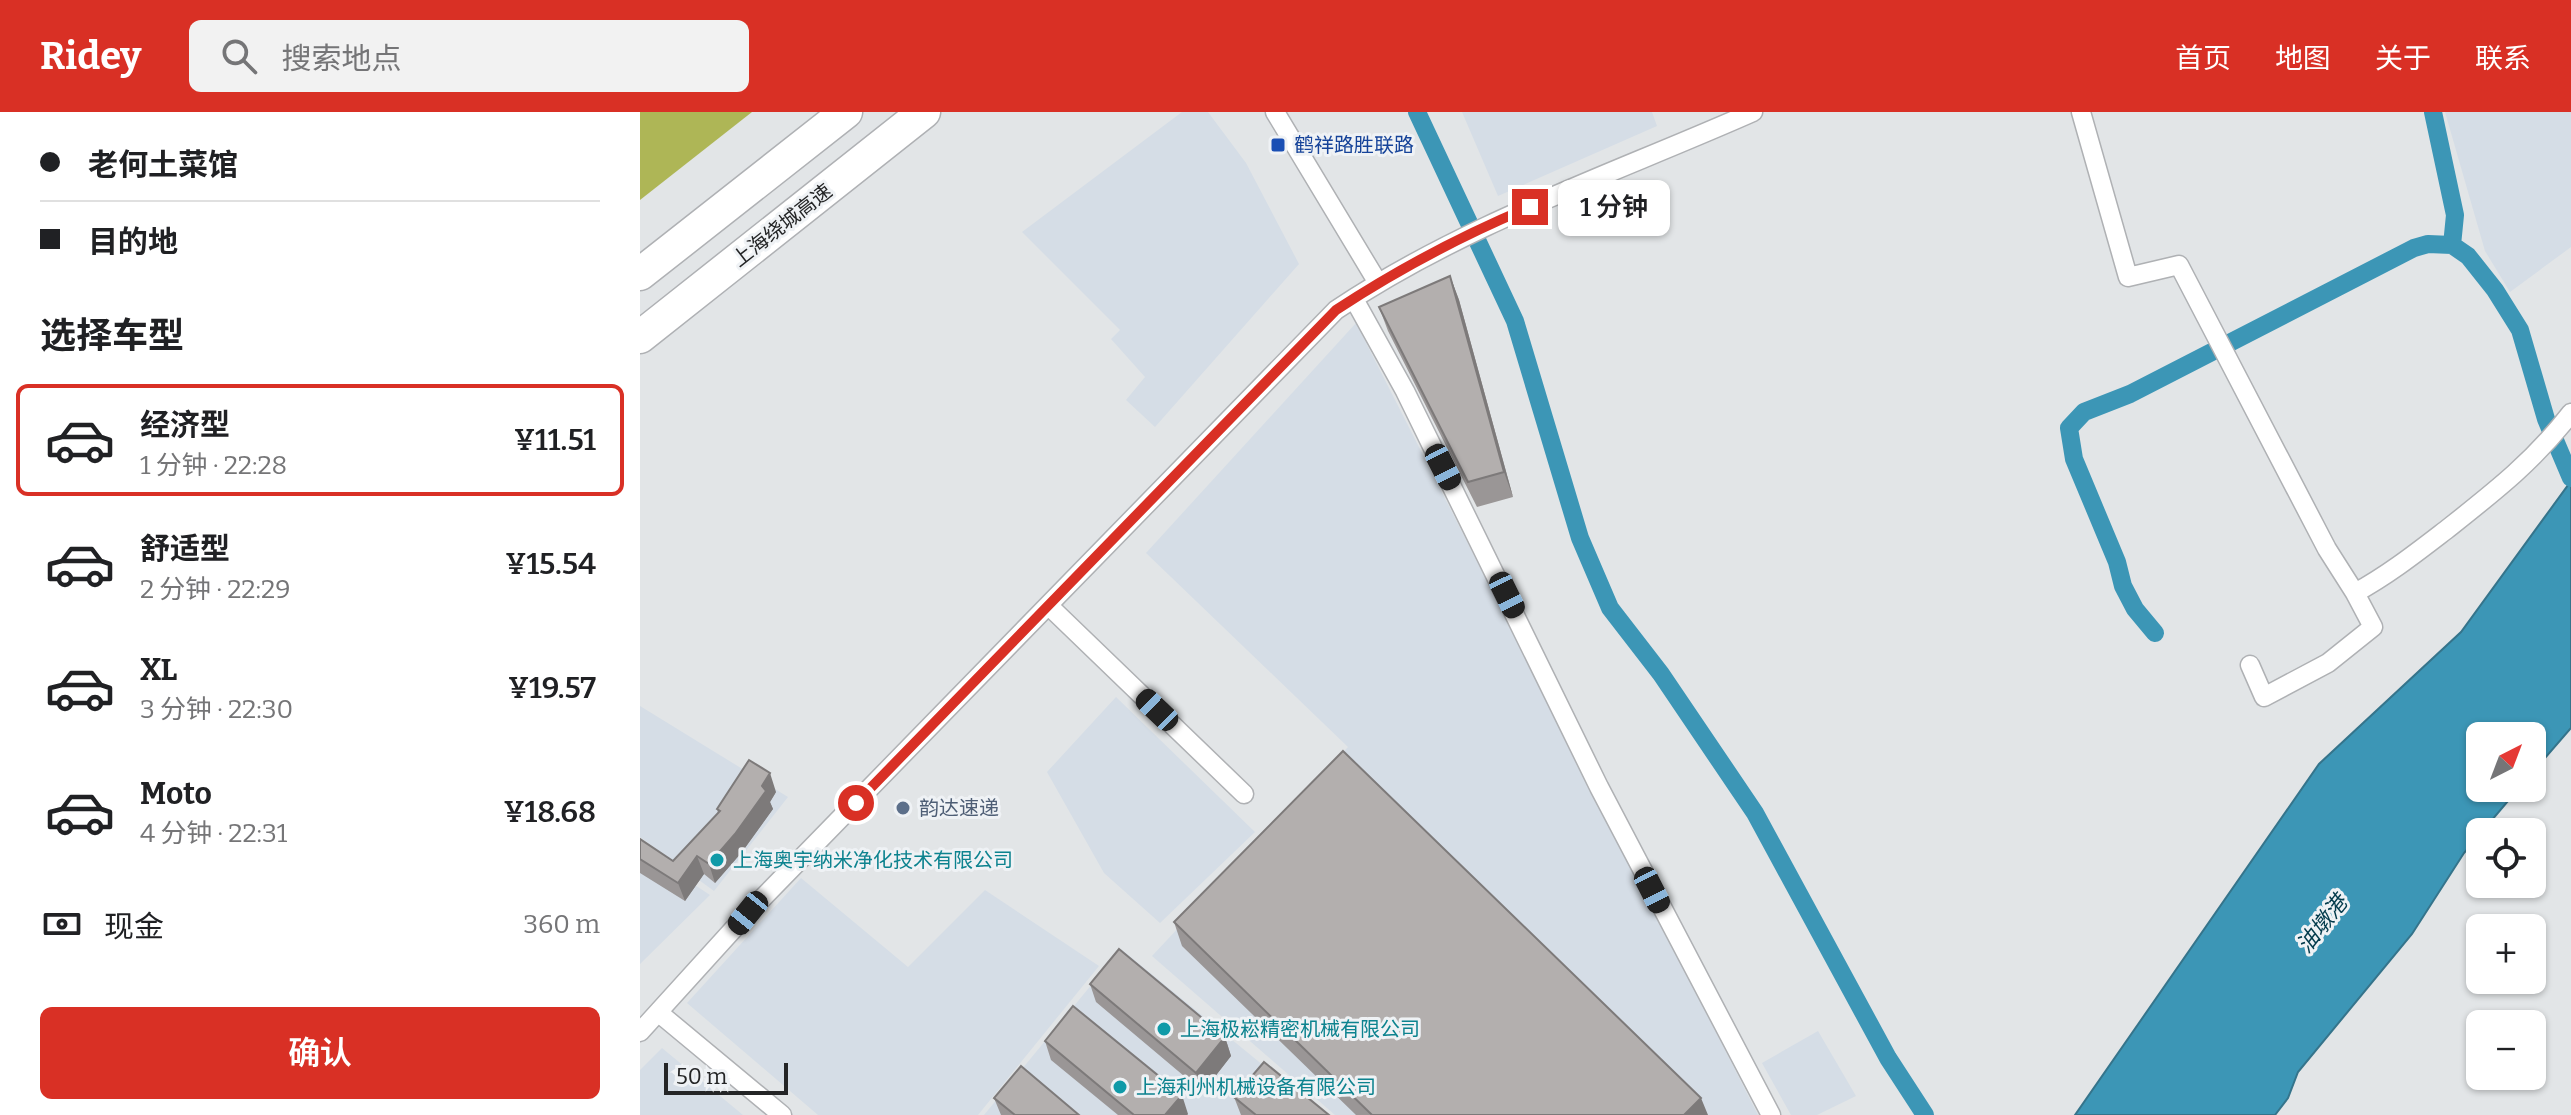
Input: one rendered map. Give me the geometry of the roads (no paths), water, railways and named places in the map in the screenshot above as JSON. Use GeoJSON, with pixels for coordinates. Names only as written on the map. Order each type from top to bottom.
{"type":"FeatureCollection","features":[{"type":"Feature","properties":{"kind":"highway"},"geometry":{"type":"LineString","coordinates":[[640,274],[846,112]]}},
{"type":"Feature","properties":{"kind":"highway","name":"上海绕城高速"},"geometry":{"type":"LineString","coordinates":[[640,337],[924,112]]}},
{"type":"Feature","properties":{"kind":"street"},"geometry":{"type":"LineString","coordinates":[[1275,112],[1378,283]]}},
{"type":"Feature","properties":{"kind":"street"},"geometry":{"type":"LineString","coordinates":[[640,1032],[748,913],[1336,310],[1378,283],[1504,218],[1753,112]]}},
{"type":"Feature","properties":{"kind":"street"},"geometry":{"type":"LineString","coordinates":[[2081,112],[2128,277],[2179,265],[2327,549],[2373,627],[2328,663],[2264,697],[2250,665]]}},
{"type":"Feature","properties":{"kind":"street"},"geometry":{"type":"LineString","coordinates":[[1354,299],[1405,391],[1599,787],[1771,1115]]}},
{"type":"Feature","properties":{"kind":"street"},"geometry":{"type":"LineString","coordinates":[[2355,593],[2383,578],[2532,460],[2570,415]]}},
{"type":"Feature","properties":{"kind":"street"},"geometry":{"type":"LineString","coordinates":[[1049,606],[1244,794]]}},
{"type":"Feature","properties":{"kind":"street"},"geometry":{"type":"LineString","coordinates":[[659,1013],[782,1115]]}},
{"type":"Feature","properties":{"kind":"water","name":"油墩港"},"geometry":{"type":"Polygon","coordinates":[[[2571,481],[2571,728],[2546,757],[2546,722],[2466,722],[2466,802],[2507,802],[2494,818],[2466,818],[2466,851],[2412,934],[2298,1072],[2288,1098],[2275,1115],[2075,1115],[2319,764],[2461,632],[2571,481]]]}},
{"type":"Feature","properties":{"kind":"waterway"},"geometry":{"type":"LineString","coordinates":[[1417,112],[1515,321],[1580,538],[1610,608],[1661,674],[1755,813],[1888,1058],[1925,1115]]}},
{"type":"Feature","properties":{"kind":"waterway"},"geometry":{"type":"LineString","coordinates":[[2433,112],[2455,215],[2452,245]]}},
{"type":"Feature","properties":{"kind":"waterway"},"geometry":{"type":"LineString","coordinates":[[2155,633],[2135,609],[2123,586],[2117,562],[2074,459],[2069,428],[2084,412],[2130,394],[2414,248],[2428,244],[2452,245],[2468,256],[2495,290],[2520,330],[2546,419],[2571,478]]}},
{"type":"Feature","properties":{"kind":"place","name":"鹤祥路胜联路"},"geometry":{"type":"Point","coordinates":[1278,145]}},
{"type":"Feature","properties":{"kind":"place","name":"韵达速递"},"geometry":{"type":"Point","coordinates":[903,808]}},
{"type":"Feature","properties":{"kind":"place","name":"上海奥宇纳米净化技术有限公司"},"geometry":{"type":"Point","coordinates":[717,860]}},
{"type":"Feature","properties":{"kind":"place","name":"上海极崧精密机械有限公司"},"geometry":{"type":"Point","coordinates":[1164,1029]}},
{"type":"Feature","properties":{"kind":"place","name":"上海利州机械设备有限公司"},"geometry":{"type":"Point","coordinates":[1120,1087]}}]}
